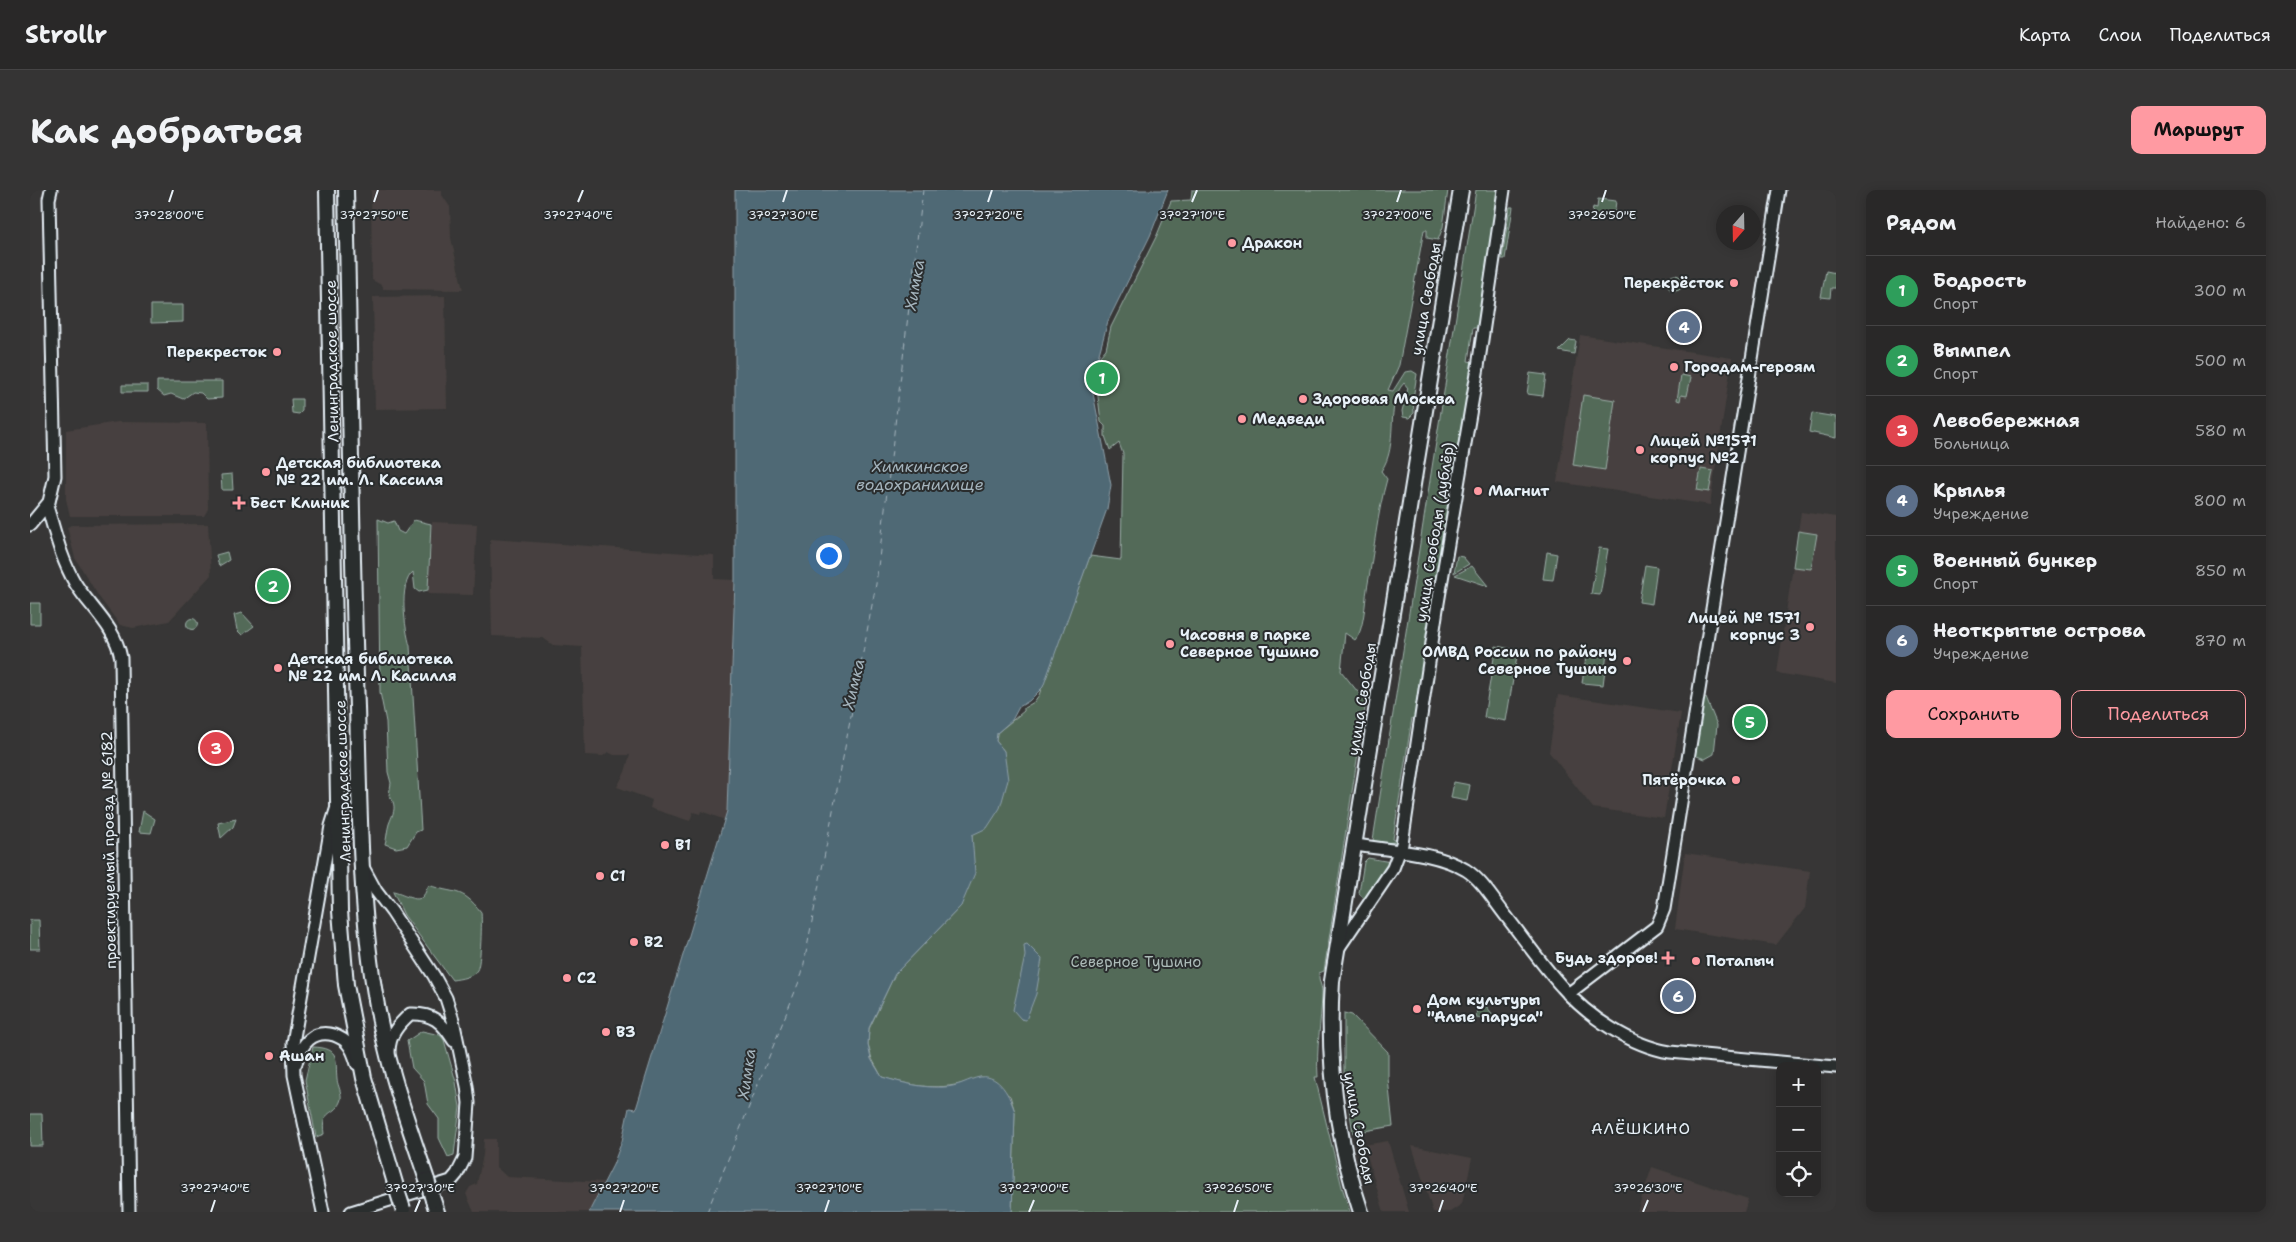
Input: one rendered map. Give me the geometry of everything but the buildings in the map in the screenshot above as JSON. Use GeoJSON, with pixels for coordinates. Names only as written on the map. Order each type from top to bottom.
{"type":"FeatureCollection","features":[{"type":"Feature","properties":{"kind":"main road","name":"Ленинградское шоссе"},"geometry":{"type":"LineString","coordinates":[[327,190],[340,912],[345,967],[364,1078],[403,1211]]}},
{"type":"Feature","properties":{"kind":"main road","name":"Ленинградское шоссе"},"geometry":{"type":"LineString","coordinates":[[346,190],[352,544],[362,863],[371,969],[381,1028],[389,1060],[435,1206]]}},
{"type":"Feature","properties":{"kind":"main road"},"geometry":{"type":"LineString","coordinates":[[346,206],[350,190]]}},
{"type":"Feature","properties":{"kind":"main road","name":"улица Свободы"},"geometry":{"type":"LineString","coordinates":[[1361,1212],[1342,1137],[1332,1074],[1331,1009],[1337,951],[1356,845],[1428,381],[1461,190]]}},
{"type":"Feature","properties":{"kind":"street"},"geometry":{"type":"LineString","coordinates":[[31,524],[48,506],[54,488],[55,476],[50,217],[52,190]]}},
{"type":"Feature","properties":{"kind":"street","name":"улица Свободы (дублёр)"},"geometry":{"type":"LineString","coordinates":[[1337,951],[1393,868],[1402,844],[1437,609],[1478,367],[1504,190]]}},
{"type":"Feature","properties":{"kind":"street"},"geometry":{"type":"LineString","coordinates":[[1568,994],[1657,926],[1664,909],[1779,190]]}},
{"type":"Feature","properties":{"kind":"street","name":"проектируемый проезд № 6182"},"geometry":{"type":"LineString","coordinates":[[48,506],[58,546],[71,574],[113,633],[121,658],[129,1212]]}},
{"type":"Feature","properties":{"kind":"street"},"geometry":{"type":"LineString","coordinates":[[31,524],[53,527]]}},
{"type":"Feature","properties":{"kind":"street"},"geometry":{"type":"LineString","coordinates":[[323,1212],[294,1074],[296,1025],[331,826],[338,804]]}},
{"type":"Feature","properties":{"kind":"street"},"geometry":{"type":"LineString","coordinates":[[1356,845],[1399,851],[1442,861],[1455,865],[1472,875],[1568,994],[1611,1028],[1639,1044],[1655,1050],[1698,1056],[1836,1067]]}},
{"type":"Feature","properties":{"kind":"street"},"geometry":{"type":"LineString","coordinates":[[351,1212],[445,1184],[457,1174],[462,1167],[469,1104],[467,1086],[446,998],[392,912],[376,891],[362,863]]}},
{"type":"Feature","properties":{"kind":"street"},"geometry":{"type":"LineString","coordinates":[[389,1060],[391,1037],[397,1026],[410,1014],[429,1015],[438,1019],[458,1049]]}},
{"type":"Feature","properties":{"kind":"street"},"geometry":{"type":"LineString","coordinates":[[294,1074],[304,1043],[312,1036],[327,1033],[341,1038],[348,1043],[364,1078]]}},
{"type":"Feature","properties":{"kind":"shaded area"},"geometry":{"type":"Polygon","coordinates":[[[371,190],[442,190],[442,195],[450,207],[451,238],[463,290],[383,289],[383,286],[372,280],[371,190]]]}},
{"type":"Feature","properties":{"kind":"shaded area"},"geometry":{"type":"Polygon","coordinates":[[[445,296],[447,408],[375,409],[373,297],[445,296]]]}},
{"type":"Feature","properties":{"kind":"shaded area","name":"Лицей №1571 корпус №2"},"geometry":{"type":"Polygon","coordinates":[[[1580,335],[1732,358],[1710,505],[1557,482],[1580,335]]]}},
{"type":"Feature","properties":{"kind":"shaded area"},"geometry":{"type":"Polygon","coordinates":[[[118,422],[207,423],[208,509],[204,516],[70,516],[66,499],[66,430],[118,422]]]}},
{"type":"Feature","properties":{"kind":"shaded area","name":"Лицей № 1571 корпус 3"},"geometry":{"type":"Polygon","coordinates":[[[1801,512],[1836,517],[1836,683],[1777,673],[1801,512]]]}},
{"type":"Feature","properties":{"kind":"shaded area"},"geometry":{"type":"Polygon","coordinates":[[[432,522],[477,524],[473,595],[428,594],[432,522]]]}},
{"type":"Feature","properties":{"kind":"shaded area"},"geometry":{"type":"Polygon","coordinates":[[[208,524],[211,575],[169,621],[133,628],[120,625],[99,597],[75,558],[67,527],[72,525],[208,524]]]}},
{"type":"Feature","properties":{"kind":"shaded area"},"geometry":{"type":"Polygon","coordinates":[[[490,539],[714,555],[714,579],[735,580],[727,811],[725,820],[701,811],[700,814],[693,812],[690,821],[650,808],[652,800],[617,787],[625,772],[630,755],[614,755],[608,752],[603,756],[585,755],[582,647],[553,645],[543,638],[492,636],[490,539]]]}},
{"type":"Feature","properties":{"kind":"shaded area"},"geometry":{"type":"Polygon","coordinates":[[[1558,695],[1681,713],[1664,818],[1593,808],[1549,752],[1558,695]]]}},
{"type":"Feature","properties":{"kind":"shaded area"},"geometry":{"type":"Polygon","coordinates":[[[1685,853],[1810,871],[1805,908],[1776,945],[1675,929],[1685,853]]]}},
{"type":"Feature","properties":{"kind":"shaded area"},"geometry":{"type":"Polygon","coordinates":[[[484,1139],[496,1139],[496,1167],[507,1177],[604,1182],[589,1212],[474,1212],[466,1194],[470,1187],[477,1184],[484,1139]]]}},
{"type":"Feature","properties":{"kind":"shaded area"},"geometry":{"type":"Polygon","coordinates":[[[1388,1141],[1409,1212],[1384,1212],[1364,1145],[1388,1141]]]}},
{"type":"Feature","properties":{"kind":"shaded area"},"geometry":{"type":"Polygon","coordinates":[[[1412,1146],[1472,1158],[1462,1204],[1450,1212],[1433,1212],[1412,1146]]]}},
{"type":"Feature","properties":{"kind":"shaded area"},"geometry":{"type":"Polygon","coordinates":[[[1652,1167],[1748,1199],[1744,1212],[1637,1212],[1652,1167]]]}},
{"type":"Feature","properties":{"kind":"green space","name":"Северное Тушино"},"geometry":{"type":"Polygon","coordinates":[[[1192,190],[1448,190],[1443,227],[1438,240],[1427,238],[1427,230],[1424,230],[1399,365],[1388,390],[1393,391],[1405,372],[1412,371],[1417,374],[1413,399],[1414,413],[1409,418],[1403,417],[1402,411],[1408,388],[1404,383],[1398,392],[1395,402],[1390,449],[1387,461],[1381,471],[1387,479],[1378,519],[1362,623],[1355,640],[1345,633],[1341,671],[1366,702],[1324,971],[1319,973],[1322,995],[1318,1046],[1318,1077],[1315,1077],[1350,1212],[1012,1212],[1015,1112],[1010,1096],[981,1077],[956,1085],[932,1087],[908,1084],[882,1077],[872,1059],[868,1045],[869,1029],[895,974],[961,906],[972,850],[972,835],[1004,751],[996,741],[997,733],[1024,711],[1024,708],[1034,702],[1039,695],[1090,556],[1121,560],[1123,454],[1119,443],[1110,450],[1105,436],[1105,426],[1101,422],[1097,388],[1103,389],[1100,356],[1106,349],[1111,327],[1157,235],[1171,201],[1191,200],[1192,190]]]}},
{"type":"Feature","properties":{"kind":"green space"},"geometry":{"type":"Polygon","coordinates":[[[1476,190],[1499,190],[1478,328],[1473,328],[1468,361],[1473,362],[1460,453],[1456,452],[1446,516],[1449,517],[1438,580],[1432,579],[1429,598],[1435,599],[1416,718],[1412,718],[1393,839],[1398,842],[1377,843],[1373,840],[1476,190]]]}},
{"type":"Feature","properties":{"kind":"green space"},"geometry":{"type":"Polygon","coordinates":[[[1598,199],[1616,201],[1614,217],[1592,214],[1593,207],[1597,208],[1598,199]]]}},
{"type":"Feature","properties":{"kind":"green space"},"geometry":{"type":"Polygon","coordinates":[[[1510,207],[1513,207],[1505,259],[1502,259],[1510,207]]]}},
{"type":"Feature","properties":{"kind":"green space"},"geometry":{"type":"Polygon","coordinates":[[[1826,271],[1836,273],[1836,288],[1831,288],[1830,298],[1821,297],[1826,271]]]}},
{"type":"Feature","properties":{"kind":"green space"},"geometry":{"type":"Polygon","coordinates":[[[1672,275],[1678,275],[1683,280],[1681,289],[1672,291],[1667,286],[1667,280],[1672,275]]]}},
{"type":"Feature","properties":{"kind":"green space"},"geometry":{"type":"Polygon","coordinates":[[[151,305],[183,305],[183,322],[151,323],[151,305]]]}},
{"type":"Feature","properties":{"kind":"green space"},"geometry":{"type":"Polygon","coordinates":[[[1570,340],[1576,341],[1574,354],[1559,351],[1570,340]]]}},
{"type":"Feature","properties":{"kind":"green space"},"geometry":{"type":"Polygon","coordinates":[[[1530,373],[1546,375],[1543,396],[1527,394],[1530,373]]]}},
{"type":"Feature","properties":{"kind":"green space"},"geometry":{"type":"Polygon","coordinates":[[[1681,375],[1691,377],[1687,396],[1681,395],[1680,401],[1677,400],[1681,375]]]}},
{"type":"Feature","properties":{"kind":"green space"},"geometry":{"type":"Polygon","coordinates":[[[157,381],[222,381],[222,398],[207,399],[201,393],[193,392],[183,399],[171,394],[164,396],[157,390],[157,381]]]}},
{"type":"Feature","properties":{"kind":"green space"},"geometry":{"type":"Polygon","coordinates":[[[122,385],[148,385],[148,392],[122,392],[122,385]]]}},
{"type":"Feature","properties":{"kind":"green space"},"geometry":{"type":"Polygon","coordinates":[[[1583,395],[1615,400],[1605,470],[1573,465],[1583,395]]]}},
{"type":"Feature","properties":{"kind":"green space"},"geometry":{"type":"Polygon","coordinates":[[[291,399],[302,399],[302,411],[299,414],[292,413],[291,399]]]}},
{"type":"Feature","properties":{"kind":"green space"},"geometry":{"type":"Polygon","coordinates":[[[1812,413],[1836,417],[1836,438],[1809,432],[1812,413]]]}},
{"type":"Feature","properties":{"kind":"green space"},"geometry":{"type":"Polygon","coordinates":[[[1701,469],[1713,471],[1709,492],[1697,490],[1701,469]]]}},
{"type":"Feature","properties":{"kind":"green space"},"geometry":{"type":"Polygon","coordinates":[[[232,474],[233,490],[222,490],[221,475],[232,474]]]}},
{"type":"Feature","properties":{"kind":"green space"},"geometry":{"type":"Polygon","coordinates":[[[378,519],[388,523],[394,521],[398,531],[404,534],[414,520],[431,524],[428,590],[419,592],[415,589],[413,572],[408,578],[404,596],[406,629],[410,646],[421,830],[416,832],[407,846],[396,848],[385,844],[394,807],[389,795],[391,783],[388,772],[386,722],[380,692],[378,519]]]}},
{"type":"Feature","properties":{"kind":"green space"},"geometry":{"type":"Polygon","coordinates":[[[1798,531],[1817,534],[1811,569],[1793,567],[1798,531]]]}},
{"type":"Feature","properties":{"kind":"green space"},"geometry":{"type":"Polygon","coordinates":[[[1599,548],[1608,549],[1600,595],[1591,594],[1599,548]]]}},
{"type":"Feature","properties":{"kind":"green space"},"geometry":{"type":"Polygon","coordinates":[[[227,552],[229,560],[219,566],[216,555],[227,552]]]}},
{"type":"Feature","properties":{"kind":"green space"},"geometry":{"type":"Polygon","coordinates":[[[1547,552],[1557,554],[1553,580],[1543,579],[1547,552]]]}},
{"type":"Feature","properties":{"kind":"green space"},"geometry":{"type":"Polygon","coordinates":[[[1457,556],[1463,557],[1469,564],[1454,573],[1457,556]]]}},
{"type":"Feature","properties":{"kind":"green space"},"geometry":{"type":"Polygon","coordinates":[[[1645,565],[1657,567],[1652,604],[1639,602],[1645,565]]]}},
{"type":"Feature","properties":{"kind":"green space"},"geometry":{"type":"Polygon","coordinates":[[[1472,566],[1488,586],[1455,575],[1472,566]]]}},
{"type":"Feature","properties":{"kind":"green space"},"geometry":{"type":"Polygon","coordinates":[[[30,603],[40,603],[40,624],[30,624],[30,603]]]}},
{"type":"Feature","properties":{"kind":"green space"},"geometry":{"type":"Polygon","coordinates":[[[242,613],[254,626],[242,635],[237,630],[234,615],[242,613]]]}},
{"type":"Feature","properties":{"kind":"green space"},"geometry":{"type":"Polygon","coordinates":[[[192,618],[198,624],[192,630],[186,624],[192,618]]]}},
{"type":"Feature","properties":{"kind":"green space"},"geometry":{"type":"Polygon","coordinates":[[[1496,646],[1518,650],[1506,721],[1484,717],[1496,646]]]}},
{"type":"Feature","properties":{"kind":"green space"},"geometry":{"type":"Polygon","coordinates":[[[1587,650],[1607,653],[1603,685],[1582,683],[1587,650]]]}},
{"type":"Feature","properties":{"kind":"green space"},"geometry":{"type":"Polygon","coordinates":[[[1703,697],[1706,698],[1717,725],[1714,754],[1705,759],[1694,755],[1703,697]]]}},
{"type":"Feature","properties":{"kind":"green space"},"geometry":{"type":"Polygon","coordinates":[[[1454,782],[1470,785],[1467,801],[1451,798],[1454,782]]]}},
{"type":"Feature","properties":{"kind":"green space"},"geometry":{"type":"Polygon","coordinates":[[[143,811],[155,819],[151,833],[139,832],[143,811]]]}},
{"type":"Feature","properties":{"kind":"green space"},"geometry":{"type":"Polygon","coordinates":[[[236,819],[233,827],[221,838],[218,823],[236,819]]]}},
{"type":"Feature","properties":{"kind":"green space"},"geometry":{"type":"Polygon","coordinates":[[[1368,858],[1391,862],[1367,897],[1363,898],[1359,893],[1364,862],[1368,858]]]}},
{"type":"Feature","properties":{"kind":"green space"},"geometry":{"type":"Polygon","coordinates":[[[429,885],[457,892],[468,898],[481,912],[481,941],[478,966],[477,970],[469,976],[452,980],[404,915],[393,892],[417,899],[424,895],[429,885]]]}},
{"type":"Feature","properties":{"kind":"green space"},"geometry":{"type":"Polygon","coordinates":[[[30,920],[39,920],[40,949],[30,949],[30,920]]]}},
{"type":"Feature","properties":{"kind":"green space"},"geometry":{"type":"Polygon","coordinates":[[[1478,996],[1498,1021],[1476,1018],[1478,996]]]}},
{"type":"Feature","properties":{"kind":"green space"},"geometry":{"type":"Polygon","coordinates":[[[1344,1013],[1352,1015],[1388,1052],[1388,1078],[1393,1126],[1353,1133],[1344,1076],[1344,1013]]]}},
{"type":"Feature","properties":{"kind":"green space"},"geometry":{"type":"Polygon","coordinates":[[[422,1031],[440,1035],[444,1040],[456,1082],[460,1107],[454,1155],[448,1157],[439,1138],[439,1119],[428,1104],[424,1081],[412,1068],[407,1041],[422,1031]]]}},
{"type":"Feature","properties":{"kind":"green space"},"geometry":{"type":"Polygon","coordinates":[[[313,1047],[328,1050],[335,1056],[341,1097],[339,1105],[324,1120],[324,1134],[316,1137],[305,1080],[313,1047]]]}},
{"type":"Feature","properties":{"kind":"green space"},"geometry":{"type":"Polygon","coordinates":[[[30,1114],[42,1114],[43,1146],[30,1146],[30,1114]]]}},
{"type":"Feature","properties":{"kind":"water","name":"Химкинское водохранилище"},"geometry":{"type":"Polygon","coordinates":[[[735,190],[1168,190],[1150,236],[1108,321],[1091,383],[1111,485],[1107,509],[1043,687],[1029,701],[1019,707],[1012,720],[997,733],[996,741],[1004,751],[1008,780],[1000,808],[987,828],[972,835],[975,873],[961,906],[895,974],[869,1028],[868,1045],[871,1059],[882,1077],[912,1085],[949,1087],[976,1078],[987,1077],[999,1083],[1003,1088],[1015,1112],[1012,1212],[589,1212],[613,1165],[622,1141],[629,1108],[636,1109],[727,811],[735,580],[735,190]]]}},
{"type":"Feature","properties":{"kind":"water"},"geometry":{"type":"Polygon","coordinates":[[[1027,944],[1042,959],[1036,994],[1026,1020],[1021,1019],[1013,1010],[1025,956],[1024,945],[1027,944]]]}},
{"type":"Feature","properties":{"kind":"ferry route"},"geometry":{"type":"LineString","coordinates":[[707,1212],[802,974],[876,584],[923,190]]}},
{"type":"Feature","properties":{"kind":"place","name":"Дракон"},"geometry":{"type":"Point","coordinates":[1232,243]}},
{"type":"Feature","properties":{"kind":"place","name":"Перекрёсток"},"geometry":{"type":"Point","coordinates":[1734,283]}},
{"type":"Feature","properties":{"kind":"place","name":"Крылья"},"geometry":{"type":"Point","coordinates":[1684,327]}},
{"type":"Feature","properties":{"kind":"place","name":"Перекресток"},"geometry":{"type":"Point","coordinates":[277,352]}},
{"type":"Feature","properties":{"kind":"place","name":"Городам-героям"},"geometry":{"type":"Point","coordinates":[1674,367]}},
{"type":"Feature","properties":{"kind":"place","name":"Бодрость"},"geometry":{"type":"Point","coordinates":[1102,378]}},
{"type":"Feature","properties":{"kind":"place","name":"Здоровая Москва"},"geometry":{"type":"Point","coordinates":[1303,399]}},
{"type":"Feature","properties":{"kind":"place","name":"Медведи"},"geometry":{"type":"Point","coordinates":[1242,419]}},
{"type":"Feature","properties":{"kind":"place","name":"Лицей №1571 корпус №2"},"geometry":{"type":"Point","coordinates":[1640,450]}},
{"type":"Feature","properties":{"kind":"place","name":"Детская библиотека № 22 им. Л. Кассиля"},"geometry":{"type":"Point","coordinates":[266,472]}},
{"type":"Feature","properties":{"kind":"place","name":"Магнит"},"geometry":{"type":"Point","coordinates":[1478,491]}},
{"type":"Feature","properties":{"kind":"place","name":"Бест Клиник"},"geometry":{"type":"Point","coordinates":[239,503]}},
{"type":"Feature","properties":{"kind":"place","name":"Вымпел"},"geometry":{"type":"Point","coordinates":[273,586]}},
{"type":"Feature","properties":{"kind":"place","name":"Лицей № 1571 корпус 3"},"geometry":{"type":"Point","coordinates":[1810,627]}},
{"type":"Feature","properties":{"kind":"place","name":"Часовня в парке Северное Тушино"},"geometry":{"type":"Point","coordinates":[1170,644]}},
{"type":"Feature","properties":{"kind":"place","name":"ОМВД России по району Северное Тушино"},"geometry":{"type":"Point","coordinates":[1627,661]}},
{"type":"Feature","properties":{"kind":"place","name":"Детская библиотека № 22 им. Л. Касилля"},"geometry":{"type":"Point","coordinates":[278,668]}},
{"type":"Feature","properties":{"kind":"place","name":"Военный бункер"},"geometry":{"type":"Point","coordinates":[1750,722]}},
{"type":"Feature","properties":{"kind":"place","name":"Левобережная"},"geometry":{"type":"Point","coordinates":[216,748]}},
{"type":"Feature","properties":{"kind":"place","name":"Пятёрочка"},"geometry":{"type":"Point","coordinates":[1736,780]}},
{"type":"Feature","properties":{"kind":"place","name":"B1"},"geometry":{"type":"Point","coordinates":[665,845]}},
{"type":"Feature","properties":{"kind":"place","name":"C1"},"geometry":{"type":"Point","coordinates":[600,876]}},
{"type":"Feature","properties":{"kind":"place","name":"B2"},"geometry":{"type":"Point","coordinates":[634,942]}},
{"type":"Feature","properties":{"kind":"place","name":"Будь здоров!"},"geometry":{"type":"Point","coordinates":[1668,958]}},
{"type":"Feature","properties":{"kind":"place","name":"Потапыч"},"geometry":{"type":"Point","coordinates":[1696,961]}},
{"type":"Feature","properties":{"kind":"place","name":"C2"},"geometry":{"type":"Point","coordinates":[567,978]}},
{"type":"Feature","properties":{"kind":"place","name":"Неоткрытые острова"},"geometry":{"type":"Point","coordinates":[1678,996]}},
{"type":"Feature","properties":{"kind":"place","name":"Дом культуры \"Алые паруса\""},"geometry":{"type":"Point","coordinates":[1417,1009]}},
{"type":"Feature","properties":{"kind":"place","name":"B3"},"geometry":{"type":"Point","coordinates":[606,1032]}},
{"type":"Feature","properties":{"kind":"place","name":"Ашан"},"geometry":{"type":"Point","coordinates":[269,1056]}},
{"type":"Feature","properties":{"kind":"district","name":"АЛЁШКИНО"},"geometry":{"type":"Point","coordinates":[1641,1128]}},
{"type":"Feature","properties":{"kind":"water label","name":"Химка"},"geometry":{"type":"Point","coordinates":[914,285]}},
{"type":"Feature","properties":{"kind":"water label","name":"Химка"},"geometry":{"type":"Point","coordinates":[853,684]}},
{"type":"Feature","properties":{"kind":"water label","name":"Химка"},"geometry":{"type":"Point","coordinates":[746,1074]}}]}
